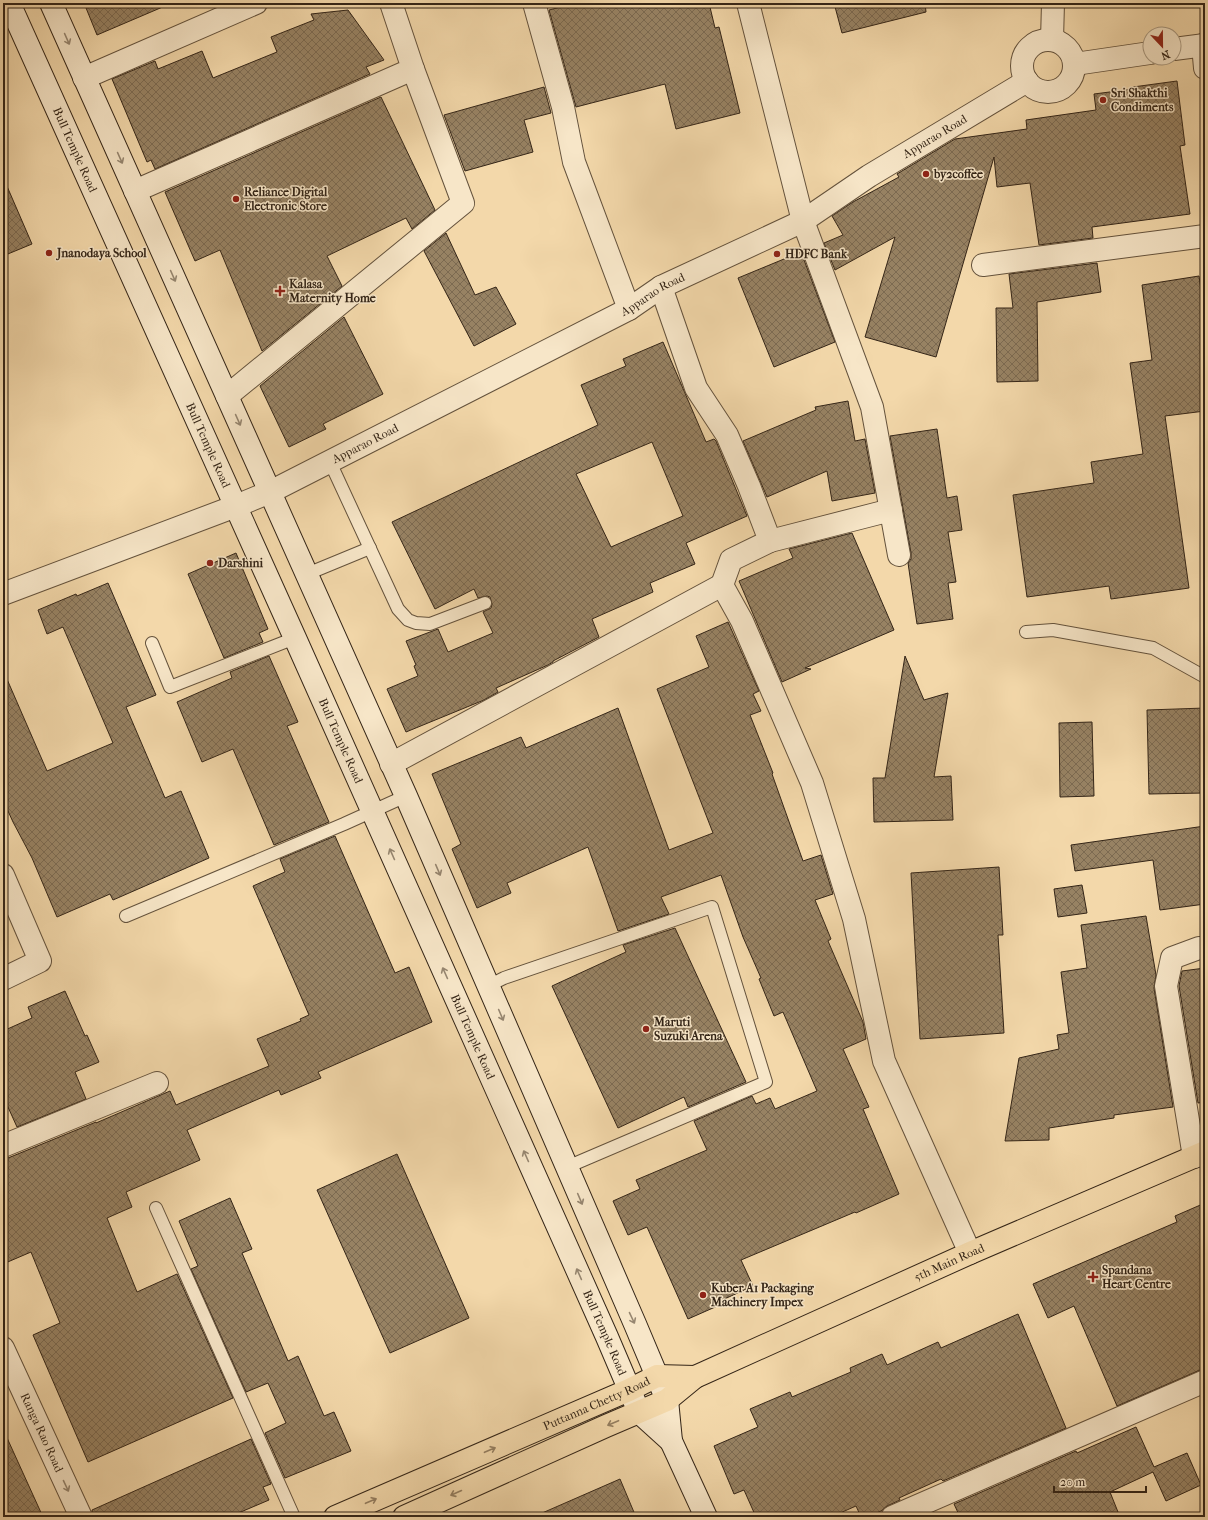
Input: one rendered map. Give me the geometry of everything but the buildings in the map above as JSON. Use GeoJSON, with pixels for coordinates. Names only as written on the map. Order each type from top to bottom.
{"type":"FeatureCollection","features":[{"type":"Feature","properties":{"kind":"main road","name":"5th Main Road"},"geometry":{"type":"LineString","coordinates":[[695,1377],[970,1253],[1200,1154]]}},
{"type":"Feature","properties":{"kind":"main road","name":"Puttanna Chetty Road"},"geometry":{"type":"LineString","coordinates":[[335,1517],[629,1390],[657,1376],[695,1377]]}},
{"type":"Feature","properties":{"kind":"main road","name":"Puttanna Chetty Road"},"geometry":{"type":"LineString","coordinates":[[404,1517],[667,1400],[695,1377]]}},
{"type":"Feature","properties":{"kind":"street","name":"Bull Temple Road"},"geometry":{"type":"LineString","coordinates":[[9,3],[296,638],[607,1336],[639,1412],[671,1441]]}},
{"type":"Feature","properties":{"kind":"street"},"geometry":{"type":"LineString","coordinates":[[52,3],[84,78],[406,796],[567,1167],[667,1400],[671,1441],[706,1517]]}},
{"type":"Feature","properties":{"kind":"street"},"geometry":{"type":"LineString","coordinates":[[84,78],[256,3]]}},
{"type":"Feature","properties":{"kind":"street"},"geometry":{"type":"LineString","coordinates":[[227,396],[463,203],[390,3]]}},
{"type":"Feature","properties":{"kind":"street"},"geometry":{"type":"LineString","coordinates":[[534,3],[562,107],[574,162],[629,309]]}},
{"type":"Feature","properties":{"kind":"street"},"geometry":{"type":"LineString","coordinates":[[748,3],[803,221],[872,407],[899,555]]}},
{"type":"Feature","properties":{"kind":"street"},"geometry":{"type":"LineString","coordinates":[[1052,40],[1053,3]]}},
{"type":"Feature","properties":{"kind":"street"},"geometry":{"type":"LineString","coordinates":[[1052,40],[1060,42],[1068,48],[1073,55],[1075,64],[1074,73],[1070,80],[1057,91],[1040,91],[1032,87],[1023,74],[1023,57],[1027,50],[1038,42],[1052,40]]}},
{"type":"Feature","properties":{"kind":"street"},"geometry":{"type":"LineString","coordinates":[[1182,48],[1204,45],[1205,68]]}},
{"type":"Feature","properties":{"kind":"street"},"geometry":{"type":"LineString","coordinates":[[1075,64],[1142,54]]}},
{"type":"Feature","properties":{"kind":"street"},"geometry":{"type":"LineString","coordinates":[[135,191],[413,69]]}},
{"type":"Feature","properties":{"kind":"street","name":"Apparao Road"},"geometry":{"type":"LineString","coordinates":[[3,594],[236,506],[270,492],[330,462],[629,309],[661,287],[803,221],[869,176],[1027,81]]}},
{"type":"Feature","properties":{"kind":"street"},"geometry":{"type":"LineString","coordinates":[[983,265],[1205,236]]}},
{"type":"Feature","properties":{"kind":"street"},"geometry":{"type":"LineString","coordinates":[[661,287],[696,388],[727,435],[749,486],[770,542]]}},
{"type":"Feature","properties":{"kind":"street"},"geometry":{"type":"LineString","coordinates":[[391,764],[722,585],[731,560],[770,542],[891,510]]}},
{"type":"Feature","properties":{"kind":"street"},"geometry":{"type":"LineString","coordinates":[[722,585],[742,621],[812,783],[854,919],[884,1061],[970,1253]]}},
{"type":"Feature","properties":{"kind":"street"},"geometry":{"type":"LineString","coordinates":[[3,875],[40,961],[3,979]]}},
{"type":"Feature","properties":{"kind":"street"},"geometry":{"type":"LineString","coordinates":[[1199,948],[1172,958],[1166,986],[1200,1154]]}},
{"type":"Feature","properties":{"kind":"street"},"geometry":{"type":"LineString","coordinates":[[3,1146],[156,1083]]}},
{"type":"Feature","properties":{"kind":"street","name":"Ranga Rao Road"},"geometry":{"type":"LineString","coordinates":[[3,1348],[81,1517]]}},
{"type":"Feature","properties":{"kind":"street"},"geometry":{"type":"LineString","coordinates":[[892,1517],[1205,1381]]}},
{"type":"Feature","properties":{"kind":"lane"},"geometry":{"type":"LineString","coordinates":[[330,462],[398,609],[408,620],[416,623],[430,624],[485,603]]}},
{"type":"Feature","properties":{"kind":"lane"},"geometry":{"type":"LineString","coordinates":[[307,574],[370,548]]}},
{"type":"Feature","properties":{"kind":"lane"},"geometry":{"type":"LineString","coordinates":[[1026,632],[1053,630],[1153,648],[1205,678]]}},
{"type":"Feature","properties":{"kind":"lane"},"geometry":{"type":"LineString","coordinates":[[152,643],[170,687],[296,638]]}},
{"type":"Feature","properties":{"kind":"lane"},"geometry":{"type":"LineString","coordinates":[[126,916],[406,796]]}},
{"type":"Feature","properties":{"kind":"lane"},"geometry":{"type":"LineString","coordinates":[[488,986],[504,978],[712,907],[766,1082],[567,1167]]}},
{"type":"Feature","properties":{"kind":"lane"},"geometry":{"type":"LineString","coordinates":[[156,1208],[294,1517]]}},
{"type":"Feature","properties":{"kind":"place","name":"Sri Shakthi Condiments"},"geometry":{"type":"Point","coordinates":[1103,100]}},
{"type":"Feature","properties":{"kind":"place","name":"by2coffee"},"geometry":{"type":"Point","coordinates":[926,174]}},
{"type":"Feature","properties":{"kind":"place","name":"Reliance Digital Electronic Store"},"geometry":{"type":"Point","coordinates":[236,199]}},
{"type":"Feature","properties":{"kind":"place","name":"Jnanodaya School"},"geometry":{"type":"Point","coordinates":[49,253]}},
{"type":"Feature","properties":{"kind":"place","name":"HDFC Bank"},"geometry":{"type":"Point","coordinates":[777,254]}},
{"type":"Feature","properties":{"kind":"place","name":"Kalasa Maternity Home"},"geometry":{"type":"Point","coordinates":[280,291]}},
{"type":"Feature","properties":{"kind":"place","name":"Darshini"},"geometry":{"type":"Point","coordinates":[210,563]}},
{"type":"Feature","properties":{"kind":"place","name":"Maruti Suzuki Arena"},"geometry":{"type":"Point","coordinates":[646,1029]}},
{"type":"Feature","properties":{"kind":"place","name":"Spandana Heart Centre"},"geometry":{"type":"Point","coordinates":[1093,1277]}},
{"type":"Feature","properties":{"kind":"place","name":"Kuber A1 Packaging Machinery Impex"},"geometry":{"type":"Point","coordinates":[703,1295]}}]}
